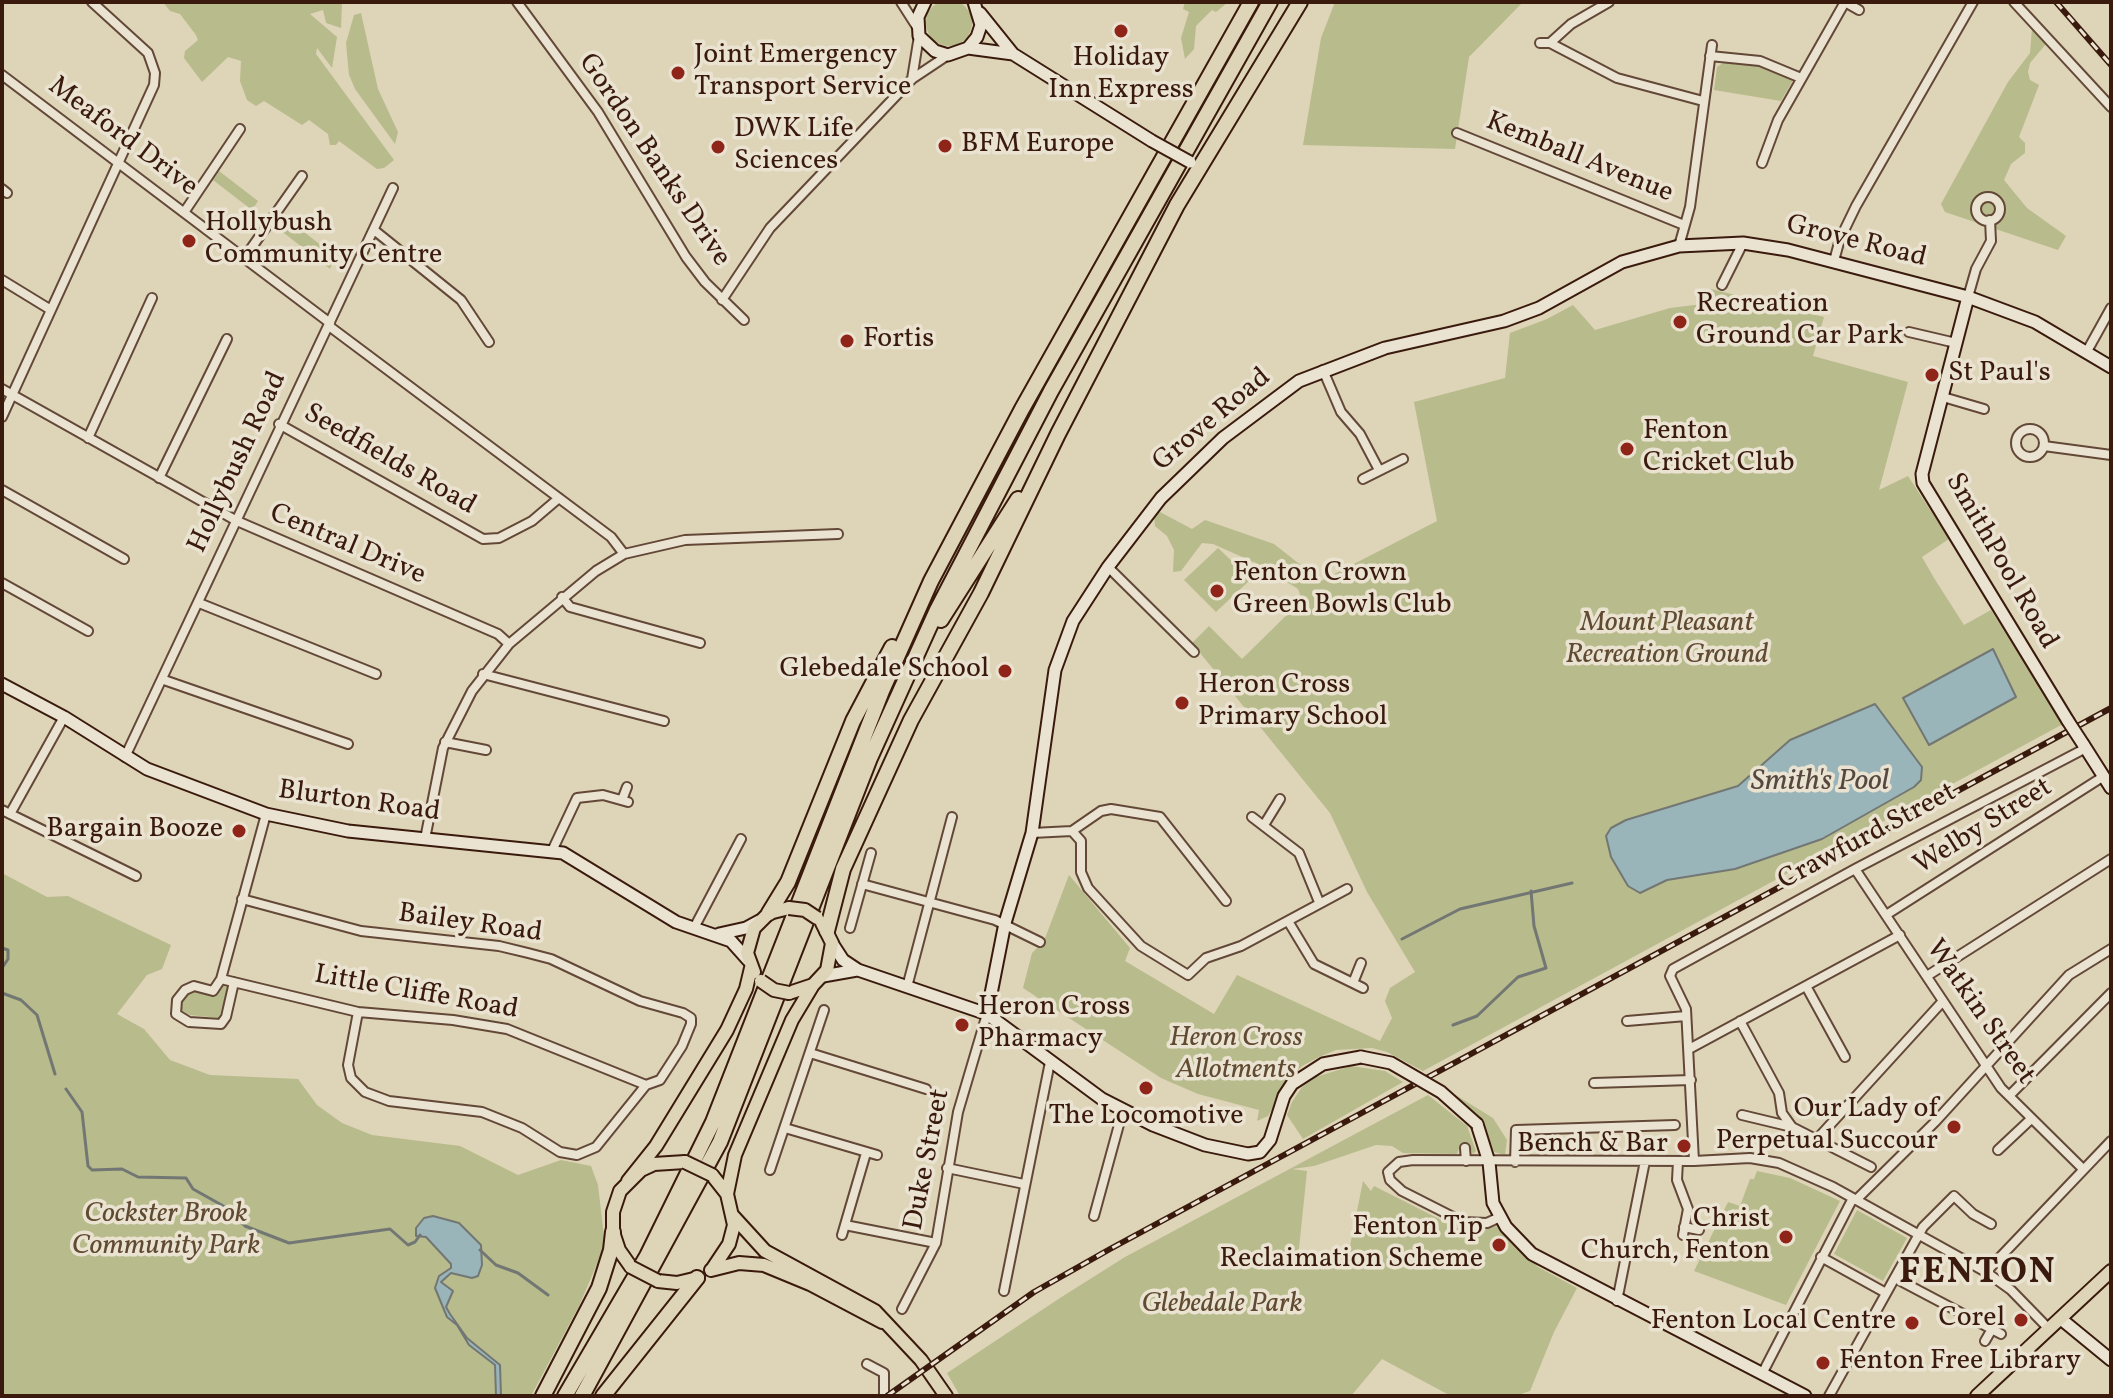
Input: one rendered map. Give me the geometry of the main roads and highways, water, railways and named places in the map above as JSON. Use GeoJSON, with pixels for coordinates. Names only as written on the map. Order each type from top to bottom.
{"type":"FeatureCollection","features":[{"type":"Feature","properties":{"kind":"highway"},"geometry":{"type":"LineString","coordinates":[[1218,60],[1243,2]]}},
{"type":"Feature","properties":{"kind":"highway"},"geometry":{"type":"LineString","coordinates":[[764,917],[788,882],[853,721],[1008,434],[1251,2]]}},
{"type":"Feature","properties":{"kind":"highway"},"geometry":{"type":"LineString","coordinates":[[582,1396],[720,1142],[870,758],[937,610],[1018,452],[1270,2]]}},
{"type":"Feature","properties":{"kind":"highway"},"geometry":{"type":"LineString","coordinates":[[829,937],[840,877],[887,768],[981,593],[1196,161],[1244,100],[1300,2]]}},
{"type":"Feature","properties":{"kind":"highway"},"geometry":{"type":"LineString","coordinates":[[870,758],[946,612],[1058,434]]}},
{"type":"Feature","properties":{"kind":"highway"},"geometry":{"type":"LineString","coordinates":[[565,1396],[647,1256],[713,1122],[882,691],[931,581]]}},
{"type":"Feature","properties":{"kind":"highway"},"geometry":{"type":"LineString","coordinates":[[543,1396],[599,1288],[611,1250],[613,1232]]}},
{"type":"Feature","properties":{"kind":"highway"},"geometry":{"type":"LineString","coordinates":[[603,1396],[697,1278]]}},
{"type":"Feature","properties":{"kind":"main road"},"geometry":{"type":"LineString","coordinates":[[711,1270],[729,1244],[733,1216],[727,1194],[730,1168],[787,1034],[831,958],[829,937],[817,918],[805,910],[789,908],[764,917],[748,941],[750,964],[736,1013],[656,1146],[615,1201],[613,1232],[619,1250],[631,1267],[658,1281],[677,1283],[739,1263],[764,1265],[810,1284],[882,1322]]}},
{"type":"Feature","properties":{"kind":"main road"},"geometry":{"type":"LineString","coordinates":[[750,964],[761,981],[774,990],[789,993],[813,985]]}},
{"type":"Feature","properties":{"kind":"main road"},"geometry":{"type":"LineString","coordinates":[[628,1181],[654,1164],[685,1162],[712,1175],[727,1194]]}},
{"type":"Feature","properties":{"kind":"main road"},"geometry":{"type":"LineString","coordinates":[[733,1216],[765,1251],[866,1305],[921,1360],[946,1396]]}},
{"type":"Feature","properties":{"kind":"main road"},"geometry":{"type":"LineString","coordinates":[[1977,1396],[2111,1271]]}},
{"type":"Feature","properties":{"kind":"water"},"geometry":{"type":"Polygon","coordinates":[[[1993,649],[2016,697],[1929,745],[1903,698],[1993,649]]]}},
{"type":"Feature","properties":{"kind":"water","name":"Smith's Pool"},"geometry":{"type":"Polygon","coordinates":[[[1875,704],[1922,767],[1921,780],[1914,787],[1822,839],[1735,869],[1667,880],[1640,893],[1628,886],[1611,857],[1606,836],[1611,828],[1626,820],[1738,786],[1790,740],[1875,704]]]}},
{"type":"Feature","properties":{"kind":"water"},"geometry":{"type":"Polygon","coordinates":[[[433,1216],[459,1223],[481,1245],[482,1265],[478,1276],[472,1278],[451,1273],[441,1282],[453,1291],[446,1307],[467,1338],[500,1365],[501,1396],[496,1396],[495,1365],[469,1345],[457,1325],[447,1317],[435,1288],[439,1276],[451,1268],[451,1264],[426,1237],[416,1236],[416,1228],[424,1218],[433,1216]]]}},
{"type":"Feature","properties":{"kind":"waterway"},"geometry":{"type":"LineString","coordinates":[[1402,939],[1460,909],[1572,883]]}},
{"type":"Feature","properties":{"kind":"waterway"},"geometry":{"type":"LineString","coordinates":[[1453,1025],[1477,1016],[1518,977],[1546,968],[1534,926],[1531,891]]}},
{"type":"Feature","properties":{"kind":"waterway"},"geometry":{"type":"LineString","coordinates":[[2,948],[8,950],[8,959],[2,968]]}},
{"type":"Feature","properties":{"kind":"waterway"},"geometry":{"type":"LineString","coordinates":[[2,993],[21,1000],[37,1015],[55,1074]]}},
{"type":"Feature","properties":{"kind":"waterway"},"geometry":{"type":"LineString","coordinates":[[66,1089],[82,1112],[88,1166],[92,1170],[122,1169],[138,1177],[186,1178],[193,1189],[227,1208],[245,1226],[289,1243],[390,1229],[408,1245],[420,1235]]}},
{"type":"Feature","properties":{"kind":"waterway"},"geometry":{"type":"LineString","coordinates":[[480,1250],[496,1265],[518,1273],[548,1295]]}},
{"type":"Feature","properties":{"kind":"railway"},"geometry":{"type":"LineString","coordinates":[[2056,2],[2111,65]]}},
{"type":"Feature","properties":{"kind":"railway"},"geometry":{"type":"LineString","coordinates":[[887,1396],[1034,1292],[1110,1249],[2111,708]]}},
{"type":"Feature","properties":{"kind":"place","name":"Holiday Inn Express"},"geometry":{"type":"Point","coordinates":[1121,31]}},
{"type":"Feature","properties":{"kind":"place","name":"Joint Emergency Transport Service"},"geometry":{"type":"Point","coordinates":[678,73]}},
{"type":"Feature","properties":{"kind":"place","name":"BFM Europe"},"geometry":{"type":"Point","coordinates":[945,146]}},
{"type":"Feature","properties":{"kind":"place","name":"DWK Life Sciences"},"geometry":{"type":"Point","coordinates":[718,147]}},
{"type":"Feature","properties":{"kind":"place","name":"Hollybush Community Centre"},"geometry":{"type":"Point","coordinates":[189,241]}},
{"type":"Feature","properties":{"kind":"place","name":"Recreation Ground Car Park"},"geometry":{"type":"Point","coordinates":[1680,322]}},
{"type":"Feature","properties":{"kind":"place","name":"Fortis"},"geometry":{"type":"Point","coordinates":[847,341]}},
{"type":"Feature","properties":{"kind":"place","name":"St Paul's"},"geometry":{"type":"Point","coordinates":[1932,375]}},
{"type":"Feature","properties":{"kind":"place","name":"Fenton Cricket Club"},"geometry":{"type":"Point","coordinates":[1627,449]}},
{"type":"Feature","properties":{"kind":"place","name":"Fenton Crown Green Bowls Club"},"geometry":{"type":"Point","coordinates":[1217,591]}},
{"type":"Feature","properties":{"kind":"place","name":"Glebedale School"},"geometry":{"type":"Point","coordinates":[1005,671]}},
{"type":"Feature","properties":{"kind":"place","name":"Heron Cross Primary School"},"geometry":{"type":"Point","coordinates":[1182,703]}},
{"type":"Feature","properties":{"kind":"place","name":"Bargain Booze"},"geometry":{"type":"Point","coordinates":[239,831]}},
{"type":"Feature","properties":{"kind":"place","name":"Heron Cross Pharmacy"},"geometry":{"type":"Point","coordinates":[962,1025]}},
{"type":"Feature","properties":{"kind":"place","name":"The Locomotive"},"geometry":{"type":"Point","coordinates":[1146,1088]}},
{"type":"Feature","properties":{"kind":"place","name":"Our Lady of Perpetual Succour"},"geometry":{"type":"Point","coordinates":[1954,1127]}},
{"type":"Feature","properties":{"kind":"place","name":"Bench & Bar"},"geometry":{"type":"Point","coordinates":[1684,1146]}},
{"type":"Feature","properties":{"kind":"place","name":"Christ Church, Fenton"},"geometry":{"type":"Point","coordinates":[1786,1237]}},
{"type":"Feature","properties":{"kind":"place","name":"Fenton Tip Reclaimation Scheme"},"geometry":{"type":"Point","coordinates":[1499,1245]}},
{"type":"Feature","properties":{"kind":"place","name":"Corel"},"geometry":{"type":"Point","coordinates":[2021,1320]}},
{"type":"Feature","properties":{"kind":"place","name":"Fenton Local Centre"},"geometry":{"type":"Point","coordinates":[1912,1323]}},
{"type":"Feature","properties":{"kind":"place","name":"Fenton Free Library"},"geometry":{"type":"Point","coordinates":[1823,1363]}},
{"type":"Feature","properties":{"kind":"district","name":"FENTON"},"geometry":{"type":"Point","coordinates":[1978,1275]}},
{"type":"Feature","properties":{"kind":"park label","name":"Mount Pleasant Recreation Ground"},"geometry":{"type":"Point","coordinates":[1667,641]}},
{"type":"Feature","properties":{"kind":"park label","name":"Heron Cross Allotments"},"geometry":{"type":"Point","coordinates":[1236,1056]}},
{"type":"Feature","properties":{"kind":"park label","name":"Cockster Brook Community Park"},"geometry":{"type":"Point","coordinates":[166,1232]}},
{"type":"Feature","properties":{"kind":"park label","name":"Glebedale Park"},"geometry":{"type":"Point","coordinates":[1222,1306]}}]}
